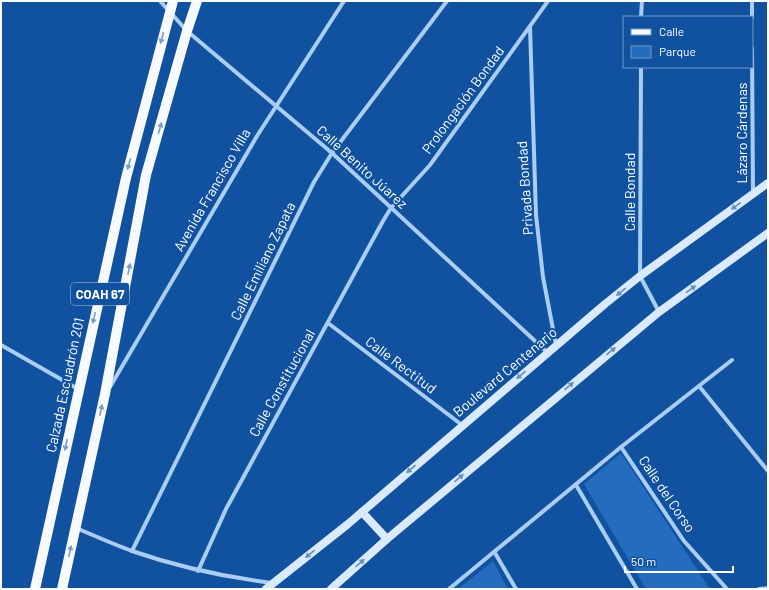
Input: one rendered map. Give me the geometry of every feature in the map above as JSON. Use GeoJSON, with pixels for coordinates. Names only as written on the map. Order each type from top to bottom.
{"type":"FeatureCollection","features":[{"type":"Feature","properties":{"kind":"main road","name":"COAH 67"},"geometry":{"type":"LineString","coordinates":[[62,589],[105,394],[146,175],[187,31],[198,1]]}},
{"type":"Feature","properties":{"kind":"main road","name":"Calzada Escuadrón 201"},"geometry":{"type":"LineString","coordinates":[[35,589],[78,389],[126,178],[172,6]]}},
{"type":"Feature","properties":{"kind":"main road","name":"Boulevard Centenario"},"geometry":{"type":"LineString","coordinates":[[266,589],[362,512],[462,425],[640,276],[768,183]]}},
{"type":"Feature","properties":{"kind":"main road"},"geometry":{"type":"LineString","coordinates":[[331,589],[387,539],[659,312],[768,232]]}},
{"type":"Feature","properties":{"kind":"main road"},"geometry":{"type":"LineString","coordinates":[[362,512],[387,539]]}},
{"type":"Feature","properties":{"kind":"street","name":"Calle Benito Júarez"},"geometry":{"type":"LineString","coordinates":[[160,1],[172,6],[187,31],[332,153],[548,353]]}},
{"type":"Feature","properties":{"kind":"street","name":"Avenida Francisco Villa"},"geometry":{"type":"LineString","coordinates":[[105,394],[276,105],[344,1]]}},
{"type":"Feature","properties":{"kind":"street","name":"Calle Emiliano Zapata"},"geometry":{"type":"LineString","coordinates":[[132,551],[314,182],[332,153],[447,1]]}},
{"type":"Feature","properties":{"kind":"street","name":"Prolongación Bondad"},"geometry":{"type":"LineString","coordinates":[[391,208],[430,165],[548,1]]}},
{"type":"Feature","properties":{"kind":"street"},"geometry":{"type":"LineString","coordinates":[[642,1],[642,16]]}},
{"type":"Feature","properties":{"kind":"street"},"geometry":{"type":"LineString","coordinates":[[752,1],[752,16]]}},
{"type":"Feature","properties":{"kind":"street","name":"Privada Bondad"},"geometry":{"type":"LineString","coordinates":[[530,27],[536,215],[543,277],[556,346]]}},
{"type":"Feature","properties":{"kind":"street","name":"Calle Bondad"},"geometry":{"type":"LineString","coordinates":[[641,68],[640,276],[659,312]]}},
{"type":"Feature","properties":{"kind":"street","name":"Lázaro Cárdenas"},"geometry":{"type":"LineString","coordinates":[[752,68],[753,193]]}},
{"type":"Feature","properties":{"kind":"street","name":"Calle Constitucional"},"geometry":{"type":"LineString","coordinates":[[198,570],[229,503],[391,208]]}},
{"type":"Feature","properties":{"kind":"street","name":"Calle Rectitud"},"geometry":{"type":"LineString","coordinates":[[328,323],[462,425]]}},
{"type":"Feature","properties":{"kind":"street"},"geometry":{"type":"LineString","coordinates":[[1,345],[78,389]]}},
{"type":"Feature","properties":{"kind":"street","name":"Calle del Corso"},"geometry":{"type":"LineString","coordinates":[[449,589],[495,553],[621,447],[732,360]]}},
{"type":"Feature","properties":{"kind":"street"},"geometry":{"type":"LineString","coordinates":[[699,386],[768,470]]}},
{"type":"Feature","properties":{"kind":"street","name":"Calle del Corso"},"geometry":{"type":"LineString","coordinates":[[621,447],[684,541],[727,589]]}},
{"type":"Feature","properties":{"kind":"street"},"geometry":{"type":"LineString","coordinates":[[576,485],[637,589]]}},
{"type":"Feature","properties":{"kind":"street"},"geometry":{"type":"LineString","coordinates":[[75,528],[132,551],[198,570],[274,583]]}},
{"type":"Feature","properties":{"kind":"street"},"geometry":{"type":"LineString","coordinates":[[495,553],[516,589]]}},
{"type":"Feature","properties":{"kind":"street"},"geometry":{"type":"LineString","coordinates":[[759,589],[768,588]]}},
{"type":"Feature","properties":{"kind":"green space"},"geometry":{"type":"Polygon","coordinates":[[[621,453],[710,589],[646,589],[584,484],[621,453]]]}},
{"type":"Feature","properties":{"kind":"green space"},"geometry":{"type":"Polygon","coordinates":[[[493,561],[508,589],[458,589],[493,561]]]}}]}
